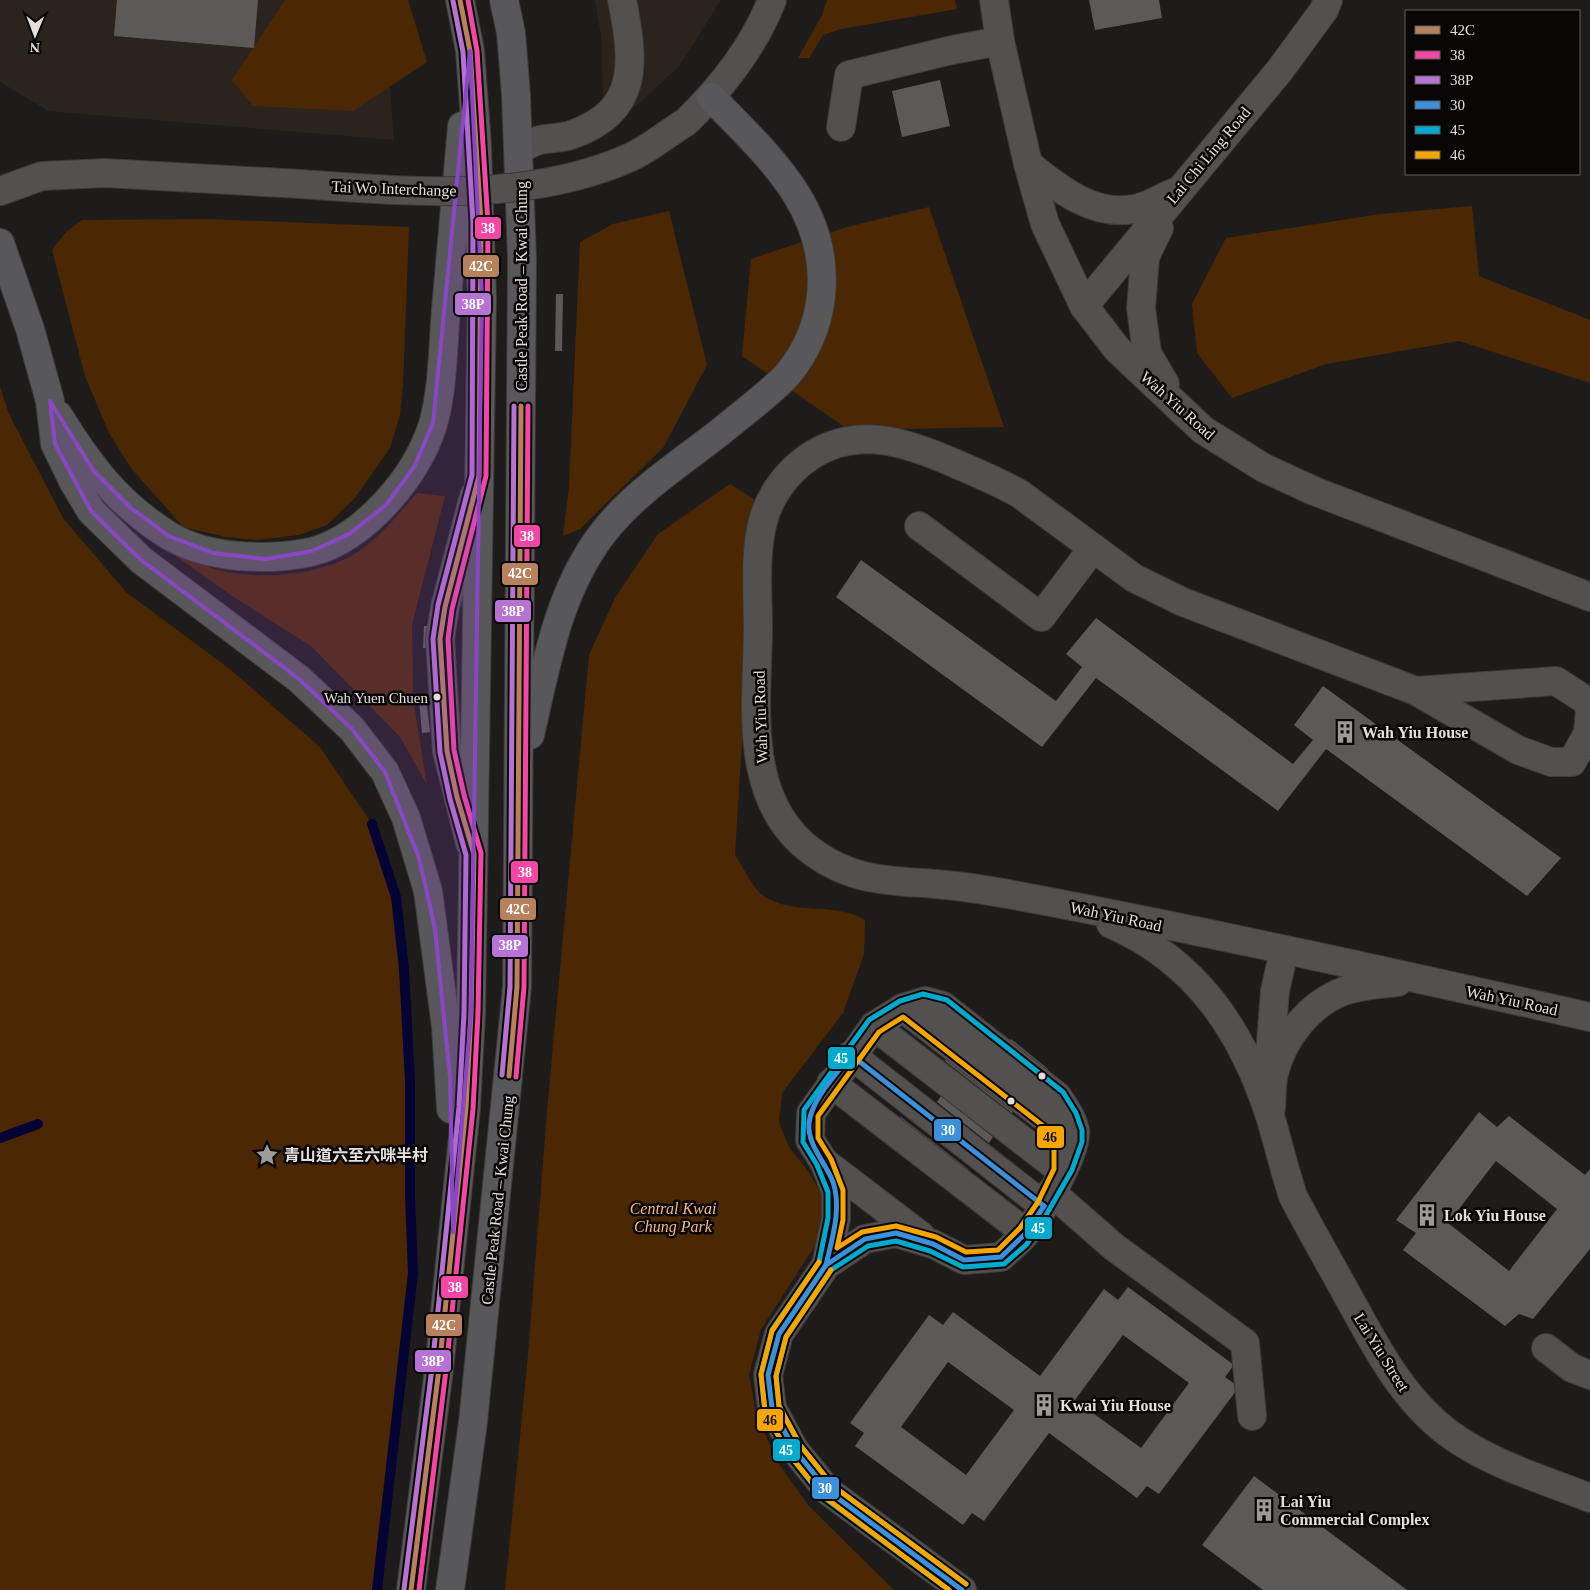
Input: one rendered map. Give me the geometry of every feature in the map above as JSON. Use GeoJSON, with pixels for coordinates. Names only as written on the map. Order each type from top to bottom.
{"type":"FeatureCollection","features":[{"type":"Feature","properties":{"kind":"main road"},"geometry":{"type":"LineString","coordinates":[[411,1590],[453,1232],[469,1062],[482,298],[481,223],[470,51],[460,0]]}},
{"type":"Feature","properties":{"kind":"main road","name":"Castle Peak Road – Kwai Chung"},"geometry":{"type":"LineString","coordinates":[[450,1590],[473,1422],[512,1052],[517,987],[520,778],[522,259],[520,149],[511,33],[504,0]]}},
{"type":"Feature","properties":{"kind":"main road"},"geometry":{"type":"LineString","coordinates":[[50,401],[93,470],[131,508],[169,536],[213,553],[266,558],[312,551],[349,534],[386,505],[414,467],[433,423],[442,368],[470,51]]}},
{"type":"Feature","properties":{"kind":"main road"},"geometry":{"type":"LineString","coordinates":[[520,778],[557,625],[572,582],[586,556],[604,531],[655,481],[719,432],[786,376],[808,342],[820,306],[821,259],[817,239],[803,205],[784,175],[712,97]]}},
{"type":"Feature","properties":{"kind":"main road"},"geometry":{"type":"LineString","coordinates":[[0,243],[30,329],[50,401],[55,444],[73,481],[91,511],[140,560],[299,679],[352,729],[385,772],[406,818],[419,858],[428,891],[435,929],[450,1077],[453,1232]]}},
{"type":"Feature","properties":{"kind":"street"},"geometry":{"type":"LineString","coordinates":[[520,149],[538,140],[570,136],[596,124],[617,106],[629,80],[630,37],[622,0]]}},
{"type":"Feature","properties":{"kind":"street","name":"Tai Wo Interchange"},"geometry":{"type":"LineString","coordinates":[[0,191],[42,176],[105,173],[396,191],[462,191],[530,186],[585,175],[633,156],[686,122],[712,97],[746,50],[772,0]]}},
{"type":"Feature","properties":{"kind":"street","name":"Wah Yiu Road"},"geometry":{"type":"LineString","coordinates":[[994,0],[1000,41],[1028,164],[1045,224],[1084,306],[1117,349],[1182,413],[1222,444],[1284,478],[1590,597]]}},
{"type":"Feature","properties":{"kind":"street","name":"Lai Chi Ling Road"},"geometry":{"type":"LineString","coordinates":[[1084,306],[1177,191],[1280,70],[1324,10],[1328,0]]}},
{"type":"Feature","properties":{"kind":"street"},"geometry":{"type":"LineString","coordinates":[[841,127],[849,75],[952,50],[1000,41]]}},
{"type":"Feature","properties":{"kind":"street"},"geometry":{"type":"LineString","coordinates":[[1028,164],[1057,188],[1097,208],[1135,210],[1177,191]]}},
{"type":"Feature","properties":{"kind":"street"},"geometry":{"type":"LineString","coordinates":[[1177,191],[1144,257],[1141,308],[1147,353],[1182,413]]}},
{"type":"Feature","properties":{"kind":"street","name":"Wah Yiu Road"},"geometry":{"type":"LineString","coordinates":[[1590,708],[1588,733],[1572,762],[1550,762],[1518,750],[1416,691],[1183,602],[1134,578],[1041,508],[1001,483],[904,443],[868,438],[850,440],[816,453],[793,470],[769,505],[760,536],[759,760],[769,797],[790,830],[801,844],[832,865],[871,879],[970,888],[1066,905],[1590,1017]]}},
{"type":"Feature","properties":{"kind":"street"},"geometry":{"type":"LineString","coordinates":[[474,854],[457,797],[447,751],[440,638],[445,607],[479,476]]}},
{"type":"Feature","properties":{"kind":"street"},"geometry":{"type":"LineString","coordinates":[[919,526],[1041,617],[1093,548]]}},
{"type":"Feature","properties":{"kind":"street"},"geometry":{"type":"LineString","coordinates":[[1416,691],[1556,681],[1590,703]]}},
{"type":"Feature","properties":{"kind":"street","name":"Lai Yiu Street"},"geometry":{"type":"LineString","coordinates":[[1066,905],[1129,932],[1176,963],[1197,983],[1239,1040],[1270,1117],[1284,1169],[1305,1219],[1386,1364],[1416,1404],[1450,1434],[1476,1451],[1515,1469],[1590,1498]]}},
{"type":"Feature","properties":{"kind":"street","name":"Lai Yiu Street"},"geometry":{"type":"LineString","coordinates":[[1270,1117],[1269,1056],[1272,1019],[1275,992],[1284,951]]}},
{"type":"Feature","properties":{"kind":"street"},"geometry":{"type":"LineString","coordinates":[[1270,1117],[1273,1076],[1279,1057],[1287,1039],[1313,1010],[1343,991],[1361,986],[1424,980]]}},
{"type":"Feature","properties":{"kind":"street"},"geometry":{"type":"LineString","coordinates":[[824,1162],[933,1244],[964,1260],[1001,1257],[1026,1233],[1052,1189],[1061,1146],[1053,1124],[904,1008],[874,1026],[851,1055],[811,1113],[810,1140],[824,1162],[836,1192],[836,1219],[826,1265],[779,1334],[768,1375],[772,1408],[794,1449],[828,1491],[962,1590]]}},
{"type":"Feature","properties":{"kind":"street"},"geometry":{"type":"LineString","coordinates":[[874,1026],[1114,1247],[1245,1343],[1252,1416]]}},
{"type":"Feature","properties":{"kind":"street"},"geometry":{"type":"LineString","coordinates":[[851,1055],[1052,1189]]}},
{"type":"Feature","properties":{"kind":"street"},"geometry":{"type":"LineString","coordinates":[[831,1083],[1026,1233]]}},
{"type":"Feature","properties":{"kind":"street"},"geometry":{"type":"LineString","coordinates":[[826,1265],[865,1239],[896,1233],[933,1244]]}},
{"type":"Feature","properties":{"kind":"street"},"geometry":{"type":"LineString","coordinates":[[1546,1348],[1572,1368],[1590,1375]]}},
{"type":"Feature","properties":{"kind":"highlighted area"},"geometry":{"type":"Polygon","coordinates":[[[470,51],[482,298],[471,1013],[453,1232],[450,1077],[435,929],[419,858],[385,772],[352,729],[299,679],[141,560],[91,511],[55,444],[50,401],[93,470],[131,508],[169,536],[213,553],[266,559],[312,551],[349,534],[386,505],[414,467],[433,423],[470,51]]]}},
{"type":"Feature","properties":{"kind":"shaded area"},"geometry":{"type":"Polygon","coordinates":[[[0,0],[383,0],[394,140],[48,111],[0,82],[0,0]]]}},
{"type":"Feature","properties":{"kind":"shaded area"},"geometry":{"type":"Polygon","coordinates":[[[595,0],[721,0],[680,65],[640,103],[604,129],[601,36],[595,0]]]}},
{"type":"Feature","properties":{"kind":"green space"},"geometry":{"type":"Polygon","coordinates":[[[285,0],[408,0],[427,62],[353,111],[253,106],[232,80],[285,0]]]}},
{"type":"Feature","properties":{"kind":"green space"},"geometry":{"type":"Polygon","coordinates":[[[827,0],[955,0],[957,9],[841,29],[823,35],[809,58],[798,58],[822,15],[827,0]]]}},
{"type":"Feature","properties":{"kind":"green space"},"geometry":{"type":"Polygon","coordinates":[[[1472,206],[1479,276],[1590,320],[1590,383],[1459,341],[1326,364],[1232,398],[1197,353],[1192,304],[1226,238],[1380,214],[1472,206]]]}},
{"type":"Feature","properties":{"kind":"green space"},"geometry":{"type":"Polygon","coordinates":[[[929,207],[1004,427],[849,430],[742,356],[751,259],[847,227],[929,207]]]}},
{"type":"Feature","properties":{"kind":"green space"},"geometry":{"type":"Polygon","coordinates":[[[669,211],[707,365],[663,448],[580,529],[563,536],[569,487],[580,242],[613,224],[669,211]]]}},
{"type":"Feature","properties":{"kind":"green space"},"geometry":{"type":"Polygon","coordinates":[[[208,219],[409,227],[403,386],[400,415],[390,448],[354,499],[327,525],[299,535],[257,540],[226,537],[183,527],[131,468],[109,433],[85,376],[52,250],[65,233],[82,220],[208,219]]]}},
{"type":"Feature","properties":{"kind":"green space"},"geometry":{"type":"Polygon","coordinates":[[[0,387],[9,414],[63,518],[126,592],[231,670],[320,747],[372,824],[388,868],[396,897],[404,969],[410,1081],[410,1197],[413,1273],[377,1590],[0,1590],[0,387]]]}},
{"type":"Feature","properties":{"kind":"green space","name":"Central Kwai Chung Park"},"geometry":{"type":"Polygon","coordinates":[[[730,484],[757,501],[735,855],[761,894],[773,901],[785,905],[840,911],[853,914],[865,920],[864,954],[843,1013],[782,1093],[779,1122],[789,1147],[808,1171],[822,1194],[827,1219],[818,1241],[761,1329],[749,1375],[757,1417],[779,1464],[808,1505],[894,1590],[505,1590],[528,1355],[547,1111],[589,655],[615,598],[658,534],[730,484]]]}},
{"type":"Feature","properties":{"kind":"green space"},"geometry":{"type":"Polygon","coordinates":[[[417,493],[445,496],[412,625],[413,698],[427,785],[400,737],[311,646],[232,596],[162,546],[211,568],[234,573],[268,575],[304,572],[337,563],[361,550],[387,527],[417,493]]]}},
{"type":"Feature","properties":{"kind":"building"},"geometry":{"type":"Polygon","coordinates":[[[117,0],[258,0],[254,48],[114,36],[117,0]]]}},
{"type":"Feature","properties":{"kind":"building"},"geometry":{"type":"Polygon","coordinates":[[[1089,0],[1159,0],[1162,18],[1095,30],[1089,0]]]}},
{"type":"Feature","properties":{"kind":"building"},"geometry":{"type":"Polygon","coordinates":[[[940,80],[950,126],[902,137],[892,91],[940,80]]]}},
{"type":"Feature","properties":{"kind":"building"},"geometry":{"type":"Polygon","coordinates":[[[556,294],[563,294],[562,351],[555,351],[556,294]]]}},
{"type":"Feature","properties":{"kind":"building","name":"Wah Yiu House"},"geometry":{"type":"Polygon","coordinates":[[[861,560],[1056,701],[1082,667],[1066,654],[1096,618],[1293,764],[1313,740],[1294,725],[1323,686],[1561,858],[1527,896],[1326,749],[1278,811],[1096,678],[1042,747],[836,597],[861,560]]]}},
{"type":"Feature","properties":{"kind":"building"},"geometry":{"type":"Polygon","coordinates":[[[424,626],[430,626],[430,648],[423,648],[424,626]]]}},
{"type":"Feature","properties":{"kind":"building"},"geometry":{"type":"Polygon","coordinates":[[[426,698],[430,732],[422,733],[419,699],[426,698]]]}},
{"type":"Feature","properties":{"kind":"building"},"geometry":{"type":"Polygon","coordinates":[[[1011,1039],[1048,1069],[1046,1072],[1006,1045],[1011,1039]]]}},
{"type":"Feature","properties":{"kind":"building"},"geometry":{"type":"Polygon","coordinates":[[[950,1055],[1017,1107],[1012,1113],[945,1061],[950,1055]]]}},
{"type":"Feature","properties":{"kind":"building"},"geometry":{"type":"Polygon","coordinates":[[[941,1096],[993,1137],[989,1143],[937,1102],[941,1096]]]}},
{"type":"Feature","properties":{"kind":"building","name":"Lok Yiu House"},"geometry":{"type":"Polygon","coordinates":[[[1479,1112],[1497,1127],[1509,1116],[1585,1175],[1590,1169],[1590,1249],[1533,1319],[1519,1314],[1505,1326],[1403,1250],[1416,1233],[1396,1220],[1479,1112]],[[1496,1161],[1448,1223],[1509,1271],[1557,1209],[1496,1161]]]}},
{"type":"Feature","properties":{"kind":"building"},"geometry":{"type":"Polygon","coordinates":[[[901,1117],[968,1169],[964,1175],[899,1119],[901,1117]]]}},
{"type":"Feature","properties":{"kind":"building","name":"Kwai Yiu House"},"geometry":{"type":"Polygon","coordinates":[[[1128,1287],[1234,1365],[1225,1377],[1239,1387],[1159,1494],[1147,1486],[1137,1498],[1049,1433],[984,1521],[972,1513],[963,1525],[855,1446],[864,1433],[850,1423],[929,1315],[943,1325],[953,1312],[1040,1376],[1104,1289],[1118,1300],[1128,1287]],[[1123,1335],[1075,1400],[1141,1448],[1189,1383],[1123,1335]],[[948,1362],[901,1427],[966,1475],[1014,1410],[948,1362]]]}},
{"type":"Feature","properties":{"kind":"building","name":"Lai Yiu Commercial Complex"},"geometry":{"type":"Polygon","coordinates":[[[1254,1476],[1407,1590],[1263,1590],[1202,1545],[1254,1476]]]}},
{"type":"Feature","properties":{"kind":"waterway"},"geometry":{"type":"LineString","coordinates":[[372,824],[396,897],[404,969],[410,1081],[410,1197],[413,1273],[377,1590]]}},
{"type":"Feature","properties":{"kind":"waterway"},"geometry":{"type":"LineString","coordinates":[[0,1138],[38,1124]]}},
{"type":"Feature","properties":{"kind":"transit line","name":"42C"},"geometry":{"type":"LineString","coordinates":[[411,1590],[439,1369],[466,1108],[471,1013],[474,854],[457,797],[447,751],[440,639],[445,607],[479,476],[481,223],[470,51],[460,0]]}},
{"type":"Feature","properties":{"kind":"transit line","name":"38"},"geometry":{"type":"LineString","coordinates":[[419,1590],[446,1370],[473,1109],[478,1013],[481,853],[464,795],[454,750],[448,639],[452,609],[486,476],[488,223],[477,51],[468,0]]}},
{"type":"Feature","properties":{"kind":"transit line","name":"38P"},"geometry":{"type":"LineString","coordinates":[[404,1589],[432,1368],[459,1107],[464,1013],[466,855],[450,799],[440,752],[433,639],[438,605],[472,475],[473,223],[463,52],[453,1]]}},
{"type":"Feature","properties":{"kind":"transit line","name":"38P"},"geometry":{"type":"LineString","coordinates":[[502,1075],[510,987],[514,406]]}},
{"type":"Feature","properties":{"kind":"transit line","name":"42C"},"geometry":{"type":"LineString","coordinates":[[509,1076],[517,987],[521,406]]}},
{"type":"Feature","properties":{"kind":"transit line","name":"38"},"geometry":{"type":"LineString","coordinates":[[516,1077],[524,987],[528,406]]}},
{"type":"Feature","properties":{"kind":"transit line","name":"45"},"geometry":{"type":"LineString","coordinates":[[949,1590],[822,1496],[788,1453],[765,1412],[761,1375],[772,1330],[819,1262],[828,1218],[828,1192],[817,1165],[803,1142],[804,1110],[869,1020],[900,1001],[923,994],[947,1000],[1063,1092],[1076,1113],[1082,1130],[1082,1142],[1072,1170],[1038,1229],[1026,1245],[1004,1264],[963,1267],[930,1251],[896,1241],[868,1246],[831,1270],[786,1337],[776,1376],[779,1406],[800,1445],[833,1486],[966,1584]]}},
{"type":"Feature","properties":{"kind":"transit line","name":"46"},"geometry":{"type":"LineString","coordinates":[[903,1017],[1047,1129],[1054,1147],[1054,1169],[1038,1202],[1020,1228],[998,1250],[966,1252],[936,1237],[896,1226],[862,1232],[837,1248],[843,1220],[843,1190],[831,1159],[818,1138],[818,1116],[879,1032],[903,1017]]}},
{"type":"Feature","properties":{"kind":"transit line","name":"30"},"geometry":{"type":"LineString","coordinates":[[851,1055],[1044,1206]]}},
{"type":"Feature","properties":{"kind":"transit line","name":"30"},"geometry":{"type":"LineString","coordinates":[[826,1265],[835,1224],[836,1192],[830,1175],[811,1139],[809,1123],[815,1104],[832,1078],[851,1055]]}},
{"type":"Feature","properties":{"kind":"transit line","name":"30"},"geometry":{"type":"LineString","coordinates":[[962,1590],[828,1491],[794,1449],[772,1408],[768,1375],[779,1334],[826,1265],[865,1239],[896,1233],[933,1244],[964,1260],[1001,1257],[1026,1233],[1044,1206]]}},
{"type":"Feature","properties":{"kind":"transit line","name":"46"},"geometry":{"type":"LineString","coordinates":[[819,1262],[772,1331],[761,1374],[765,1411],[788,1453],[823,1496],[949,1590]]}},
{"type":"Feature","properties":{"kind":"transit line","name":"46"},"geometry":{"type":"LineString","coordinates":[[831,1270],[786,1337],[776,1376],[779,1406],[800,1445],[833,1486],[966,1584]]}},
{"type":"Feature","properties":{"kind":"place","name":"Wah Yuen Chuen"},"geometry":{"type":"Point","coordinates":[437,697]}},
{"type":"Feature","properties":{"kind":"place","name":"Wah Yiu House"},"geometry":{"type":"Point","coordinates":[1345,732]}},
{"type":"Feature","properties":{"kind":"place","name":"青山道六至六咪半村"},"geometry":{"type":"Point","coordinates":[267,1155]}},
{"type":"Feature","properties":{"kind":"place","name":"Lok Yiu House"},"geometry":{"type":"Point","coordinates":[1427,1215]}},
{"type":"Feature","properties":{"kind":"place","name":"Kwai Yiu House"},"geometry":{"type":"Point","coordinates":[1044,1405]}},
{"type":"Feature","properties":{"kind":"place","name":"Lai Yiu Commercial Complex"},"geometry":{"type":"Point","coordinates":[1264,1510]}}]}
